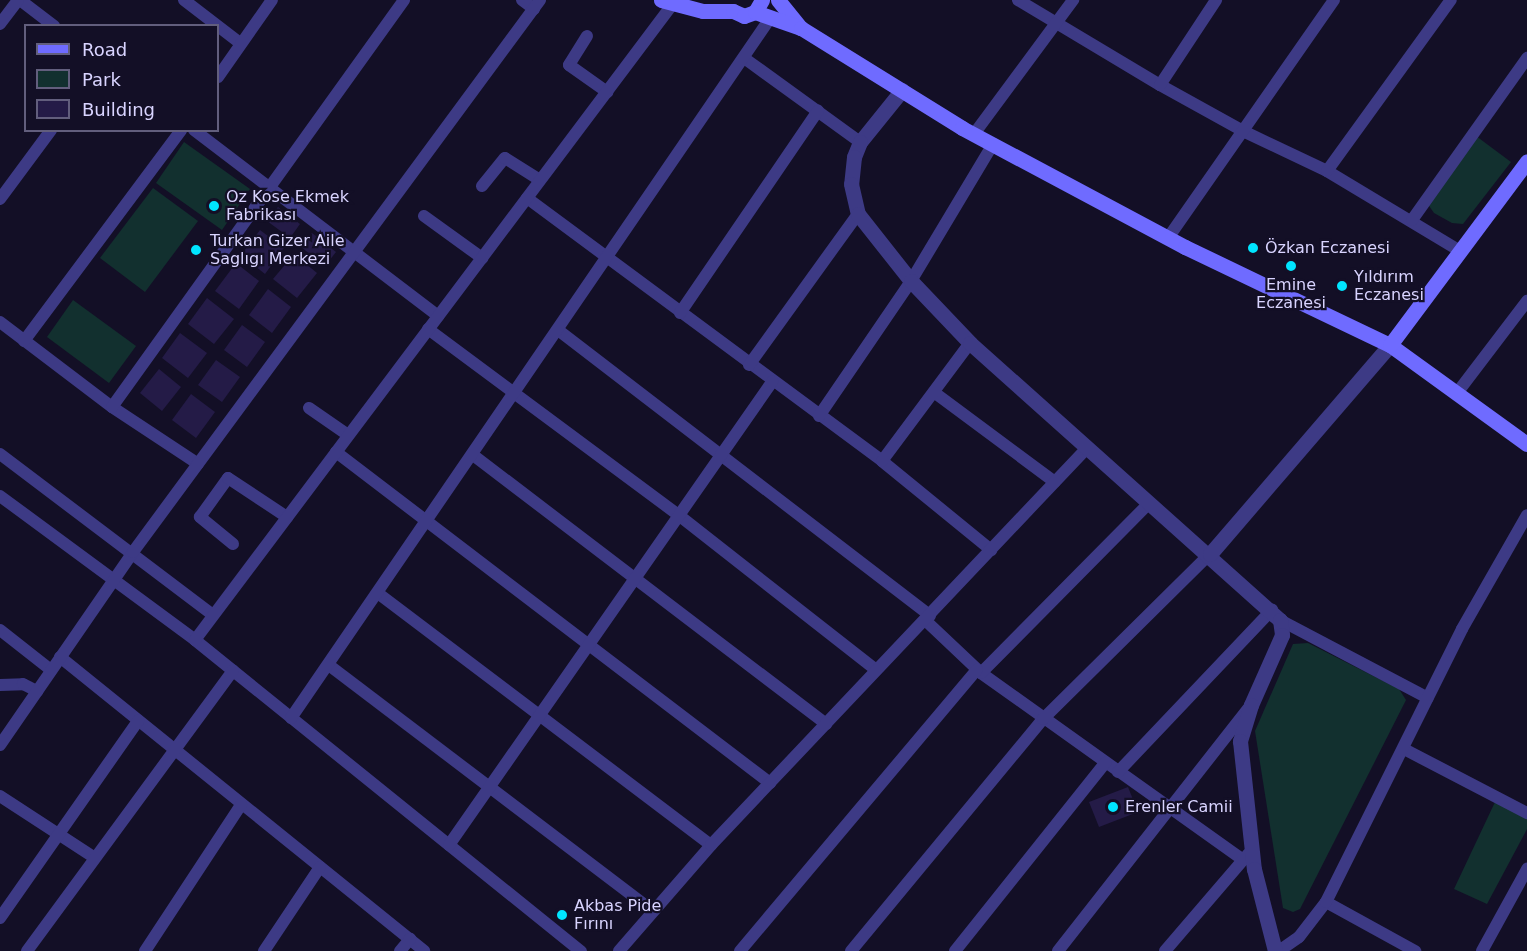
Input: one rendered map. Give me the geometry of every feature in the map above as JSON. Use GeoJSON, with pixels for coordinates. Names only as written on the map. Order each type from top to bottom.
{"type":"FeatureCollection","features":[{"type":"Feature","properties":{"kind":"main road"},"geometry":{"type":"LineString","coordinates":[[780,1],[801,28]]}},
{"type":"Feature","properties":{"kind":"main road"},"geometry":{"type":"LineString","coordinates":[[668,2],[730,6],[744,16],[759,6],[771,17],[801,28],[974,134],[1167,238],[1390,345],[1526,442]]}},
{"type":"Feature","properties":{"kind":"main road"},"geometry":{"type":"LineString","coordinates":[[1390,345],[1527,161]]}},
{"type":"Feature","properties":{"kind":"street"},"geometry":{"type":"LineString","coordinates":[[0,24],[19,0],[51,24]]}},
{"type":"Feature","properties":{"kind":"street"},"geometry":{"type":"LineString","coordinates":[[184,0],[215,24]]}},
{"type":"Feature","properties":{"kind":"street"},"geometry":{"type":"LineString","coordinates":[[219,75],[272,0]]}},
{"type":"Feature","properties":{"kind":"street"},"geometry":{"type":"LineString","coordinates":[[112,407],[404,0]]}},
{"type":"Feature","properties":{"kind":"street"},"geometry":{"type":"LineString","coordinates":[[1,740],[133,552],[537,4],[522,0]]}},
{"type":"Feature","properties":{"kind":"street"},"geometry":{"type":"LineString","coordinates":[[1018,0],[1056,25],[1160,85],[1245,132],[1327,171],[1412,220],[1460,251]]}},
{"type":"Feature","properties":{"kind":"street"},"geometry":{"type":"LineString","coordinates":[[974,134],[1073,0]]}},
{"type":"Feature","properties":{"kind":"street"},"geometry":{"type":"LineString","coordinates":[[1160,85],[1216,0]]}},
{"type":"Feature","properties":{"kind":"street"},"geometry":{"type":"LineString","coordinates":[[1167,238],[1245,132],[1334,0]]}},
{"type":"Feature","properties":{"kind":"street"},"geometry":{"type":"LineString","coordinates":[[1327,171],[1451,0]]}},
{"type":"Feature","properties":{"kind":"street"},"geometry":{"type":"LineString","coordinates":[[195,640],[607,92],[668,2]]}},
{"type":"Feature","properties":{"kind":"street"},"geometry":{"type":"LineString","coordinates":[[291,718],[330,666],[514,392],[609,259],[771,17]]}},
{"type":"Feature","properties":{"kind":"street"},"geometry":{"type":"LineString","coordinates":[[219,27],[240,43]]}},
{"type":"Feature","properties":{"kind":"street"},"geometry":{"type":"LineString","coordinates":[[587,36],[569,65],[607,92]]}},
{"type":"Feature","properties":{"kind":"street"},"geometry":{"type":"LineString","coordinates":[[1412,220],[1527,57]]}},
{"type":"Feature","properties":{"kind":"street"},"geometry":{"type":"LineString","coordinates":[[744,58],[860,142]]}},
{"type":"Feature","properties":{"kind":"street"},"geometry":{"type":"LineString","coordinates":[[902,90],[860,142],[851,170],[858,214],[911,281],[970,343],[1086,449],[1210,554],[1276,615],[1428,698]]}},
{"type":"Feature","properties":{"kind":"street"},"geometry":{"type":"LineString","coordinates":[[680,313],[818,111]]}},
{"type":"Feature","properties":{"kind":"street"},"geometry":{"type":"LineString","coordinates":[[0,199],[50,132]]}},
{"type":"Feature","properties":{"kind":"street"},"geometry":{"type":"LineString","coordinates":[[24,341],[180,132]]}},
{"type":"Feature","properties":{"kind":"street"},"geometry":{"type":"LineString","coordinates":[[197,132],[438,316]]}},
{"type":"Feature","properties":{"kind":"street"},"geometry":{"type":"LineString","coordinates":[[819,416],[911,281],[993,144]]}},
{"type":"Feature","properties":{"kind":"street"},"geometry":{"type":"LineString","coordinates":[[482,186],[505,158],[540,180]]}},
{"type":"Feature","properties":{"kind":"street"},"geometry":{"type":"LineString","coordinates":[[527,198],[749,365],[882,461],[991,550]]}},
{"type":"Feature","properties":{"kind":"street"},"geometry":{"type":"LineString","coordinates":[[749,365],[858,214]]}},
{"type":"Feature","properties":{"kind":"street"},"geometry":{"type":"LineString","coordinates":[[424,216],[482,258]]}},
{"type":"Feature","properties":{"kind":"street"},"geometry":{"type":"LineString","coordinates":[[1456,393],[1527,301]]}},
{"type":"Feature","properties":{"kind":"street"},"geometry":{"type":"LineString","coordinates":[[0,322],[112,407],[198,464]]}},
{"type":"Feature","properties":{"kind":"street"},"geometry":{"type":"LineString","coordinates":[[429,329],[681,517],[875,669]]}},
{"type":"Feature","properties":{"kind":"street"},"geometry":{"type":"LineString","coordinates":[[558,330],[721,459],[928,617],[979,672],[1171,811],[1247,855]]}},
{"type":"Feature","properties":{"kind":"street"},"geometry":{"type":"LineString","coordinates":[[882,461],[935,393],[970,343]]}},
{"type":"Feature","properties":{"kind":"street"},"geometry":{"type":"LineString","coordinates":[[850,951],[1043,719],[1210,554],[1390,345]]}},
{"type":"Feature","properties":{"kind":"street"},"geometry":{"type":"LineString","coordinates":[[449,845],[488,786],[681,517],[772,382]]}},
{"type":"Feature","properties":{"kind":"street"},"geometry":{"type":"LineString","coordinates":[[935,393],[1055,482]]}},
{"type":"Feature","properties":{"kind":"street"},"geometry":{"type":"LineString","coordinates":[[309,408],[348,435]]}},
{"type":"Feature","properties":{"kind":"street"},"geometry":{"type":"LineString","coordinates":[[619,951],[652,910],[711,845],[875,669],[928,617],[1086,449]]}},
{"type":"Feature","properties":{"kind":"street"},"geometry":{"type":"LineString","coordinates":[[336,452],[770,783]]}},
{"type":"Feature","properties":{"kind":"street"},"geometry":{"type":"LineString","coordinates":[[0,454],[133,552],[213,615]]}},
{"type":"Feature","properties":{"kind":"street"},"geometry":{"type":"LineString","coordinates":[[473,455],[826,724]]}},
{"type":"Feature","properties":{"kind":"street"},"geometry":{"type":"LineString","coordinates":[[233,544],[200,517],[228,478],[287,517]]}},
{"type":"Feature","properties":{"kind":"street"},"geometry":{"type":"LineString","coordinates":[[0,496],[195,640],[581,951]]}},
{"type":"Feature","properties":{"kind":"street"},"geometry":{"type":"LineString","coordinates":[[740,951],[979,672],[1149,503]]}},
{"type":"Feature","properties":{"kind":"street"},"geometry":{"type":"LineString","coordinates":[[1276,615],[1282,635],[1251,705],[1240,741],[1247,855],[1277,951],[1299,937],[1326,902],[1428,698],[1527,515]]}},
{"type":"Feature","properties":{"kind":"street"},"geometry":{"type":"LineString","coordinates":[[379,594],[711,845]]}},
{"type":"Feature","properties":{"kind":"street"},"geometry":{"type":"LineString","coordinates":[[1118,772],[1276,615]]}},
{"type":"Feature","properties":{"kind":"street"},"geometry":{"type":"LineString","coordinates":[[0,630],[51,670]]}},
{"type":"Feature","properties":{"kind":"street"},"geometry":{"type":"LineString","coordinates":[[60,657],[424,951]]}},
{"type":"Feature","properties":{"kind":"street"},"geometry":{"type":"LineString","coordinates":[[330,666],[652,910]]}},
{"type":"Feature","properties":{"kind":"street"},"geometry":{"type":"LineString","coordinates":[[27,951],[233,671]]}},
{"type":"Feature","properties":{"kind":"street"},"geometry":{"type":"LineString","coordinates":[[0,685],[23,684],[37,690]]}},
{"type":"Feature","properties":{"kind":"street"},"geometry":{"type":"LineString","coordinates":[[1058,951],[1171,811],[1251,705]]}},
{"type":"Feature","properties":{"kind":"street"},"geometry":{"type":"LineString","coordinates":[[0,918],[138,720]]}},
{"type":"Feature","properties":{"kind":"street"},"geometry":{"type":"LineString","coordinates":[[1404,749],[1527,813]]}},
{"type":"Feature","properties":{"kind":"street"},"geometry":{"type":"LineString","coordinates":[[955,951],[1105,763]]}},
{"type":"Feature","properties":{"kind":"street"},"geometry":{"type":"LineString","coordinates":[[0,796],[95,858]]}},
{"type":"Feature","properties":{"kind":"street"},"geometry":{"type":"LineString","coordinates":[[145,951],[241,805]]}},
{"type":"Feature","properties":{"kind":"street"},"geometry":{"type":"LineString","coordinates":[[1165,951],[1247,855]]}},
{"type":"Feature","properties":{"kind":"street"},"geometry":{"type":"LineString","coordinates":[[264,951],[320,867]]}},
{"type":"Feature","properties":{"kind":"street"},"geometry":{"type":"LineString","coordinates":[[1482,951],[1527,869]]}},
{"type":"Feature","properties":{"kind":"street"},"geometry":{"type":"LineString","coordinates":[[1326,902],[1415,951]]}},
{"type":"Feature","properties":{"kind":"street"},"geometry":{"type":"LineString","coordinates":[[400,951],[410,939]]}},
{"type":"Feature","properties":{"kind":"green space"},"geometry":{"type":"Polygon","coordinates":[[[1476,136],[1511,162],[1463,224],[1452,223],[1434,213],[1427,203],[1476,136]]]}},
{"type":"Feature","properties":{"kind":"green space"},"geometry":{"type":"Polygon","coordinates":[[[184,142],[250,189],[222,230],[156,183],[184,142]]]}},
{"type":"Feature","properties":{"kind":"green space"},"geometry":{"type":"Polygon","coordinates":[[[153,188],[198,221],[145,292],[100,258],[153,188]]]}},
{"type":"Feature","properties":{"kind":"green space"},"geometry":{"type":"Polygon","coordinates":[[[73,300],[136,346],[109,383],[47,337],[73,300]]]}},
{"type":"Feature","properties":{"kind":"green space"},"geometry":{"type":"Polygon","coordinates":[[[1308,643],[1399,689],[1406,700],[1300,909],[1293,912],[1283,908],[1255,731],[1293,644],[1308,643]]]}},
{"type":"Feature","properties":{"kind":"green space"},"geometry":{"type":"Polygon","coordinates":[[[1496,800],[1527,816],[1527,829],[1487,904],[1454,889],[1496,800]]]}},
{"type":"Feature","properties":{"kind":"building"},"geometry":{"type":"Polygon","coordinates":[[[278,207],[300,224],[290,238],[267,221],[278,207]]]}},
{"type":"Feature","properties":{"kind":"building"},"geometry":{"type":"Polygon","coordinates":[[[260,230],[284,248],[265,274],[241,255],[260,230]]]}},
{"type":"Feature","properties":{"kind":"building"},"geometry":{"type":"Polygon","coordinates":[[[312,233],[336,252],[325,266],[301,247],[312,233]]]}},
{"type":"Feature","properties":{"kind":"building"},"geometry":{"type":"Polygon","coordinates":[[[294,254],[317,273],[297,298],[273,279],[294,254]]]}},
{"type":"Feature","properties":{"kind":"building"},"geometry":{"type":"Polygon","coordinates":[[[236,263],[259,281],[239,309],[215,291],[236,263]]]}},
{"type":"Feature","properties":{"kind":"building"},"geometry":{"type":"Polygon","coordinates":[[[268,289],[291,307],[272,333],[249,315],[268,289]]]}},
{"type":"Feature","properties":{"kind":"building"},"geometry":{"type":"Polygon","coordinates":[[[207,298],[234,319],[214,344],[188,324],[207,298]]]}},
{"type":"Feature","properties":{"kind":"building"},"geometry":{"type":"Polygon","coordinates":[[[242,325],[265,342],[247,367],[224,350],[242,325]]]}},
{"type":"Feature","properties":{"kind":"building"},"geometry":{"type":"Polygon","coordinates":[[[180,333],[207,353],[188,378],[162,358],[180,333]]]}},
{"type":"Feature","properties":{"kind":"building"},"geometry":{"type":"Polygon","coordinates":[[[216,360],[240,377],[222,402],[198,385],[216,360]]]}},
{"type":"Feature","properties":{"kind":"building"},"geometry":{"type":"Polygon","coordinates":[[[159,369],[181,387],[162,411],[140,393],[159,369]]]}},
{"type":"Feature","properties":{"kind":"building"},"geometry":{"type":"Polygon","coordinates":[[[191,394],[215,412],[196,438],[172,420],[191,394]]]}},
{"type":"Feature","properties":{"kind":"building","name":"Erenler Camii"},"geometry":{"type":"Polygon","coordinates":[[[1128,787],[1138,812],[1099,827],[1089,802],[1128,787]]]}},
{"type":"Feature","properties":{"kind":"place","name":"Oz Kose Ekmek Fabrikası"},"geometry":{"type":"Point","coordinates":[214,206]}},
{"type":"Feature","properties":{"kind":"place","name":"Özkan Eczanesi"},"geometry":{"type":"Point","coordinates":[1253,248]}},
{"type":"Feature","properties":{"kind":"place","name":"Turkan Gizer Aile Saglıgı Merkezi"},"geometry":{"type":"Point","coordinates":[196,250]}},
{"type":"Feature","properties":{"kind":"place","name":"Emine Eczanesi"},"geometry":{"type":"Point","coordinates":[1291,266]}},
{"type":"Feature","properties":{"kind":"place","name":"Yıldırım Eczanesi"},"geometry":{"type":"Point","coordinates":[1342,286]}},
{"type":"Feature","properties":{"kind":"place","name":"Erenler Camii"},"geometry":{"type":"Point","coordinates":[1113,807]}},
{"type":"Feature","properties":{"kind":"place","name":"Akbas Pide Fırını"},"geometry":{"type":"Point","coordinates":[562,915]}}]}
